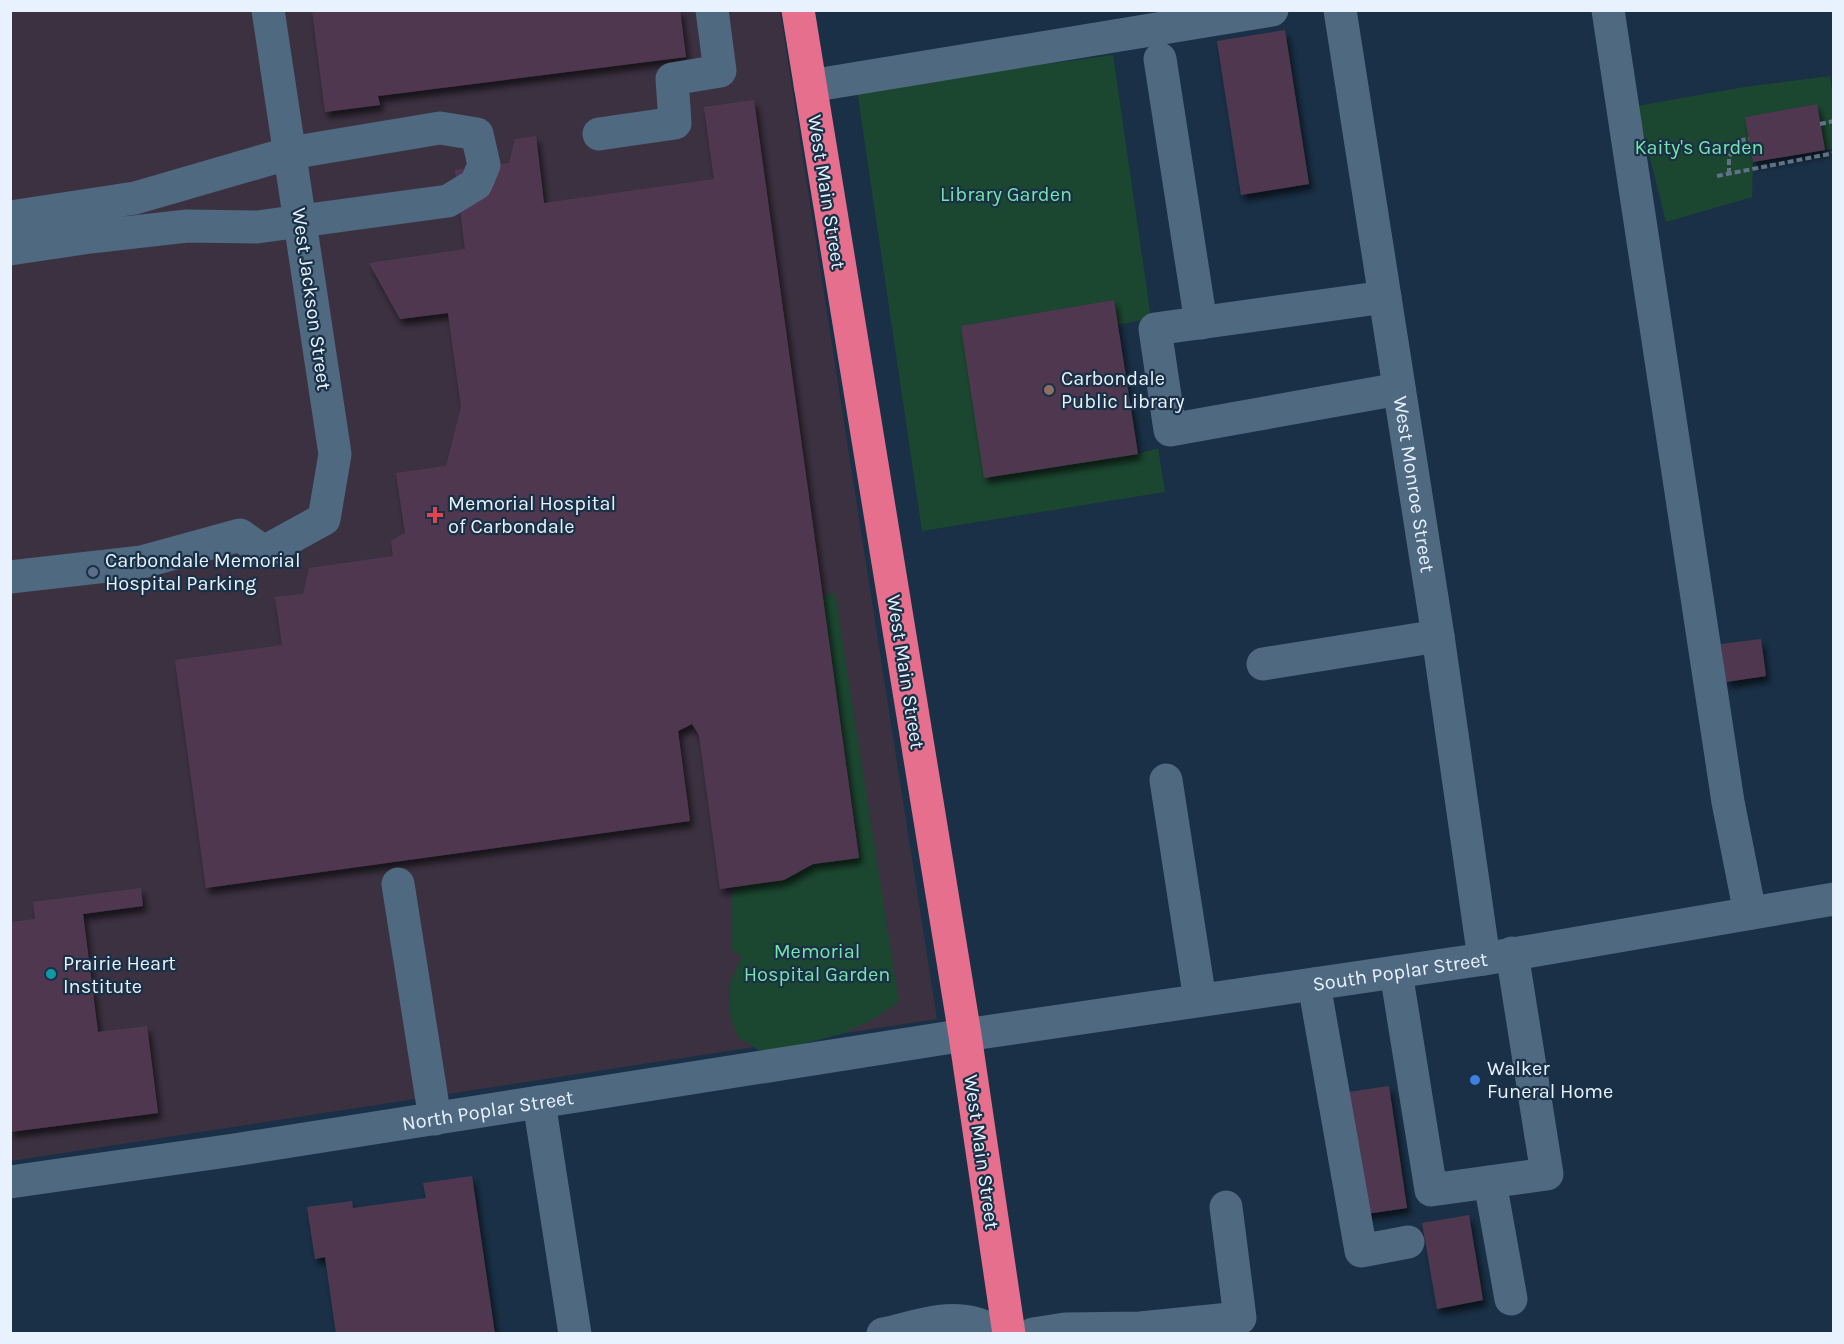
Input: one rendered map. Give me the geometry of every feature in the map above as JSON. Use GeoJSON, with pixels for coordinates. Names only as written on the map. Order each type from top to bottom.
{"type":"FeatureCollection","features":[{"type":"Feature","properties":{"kind":"highway","name":"West Main Street"},"geometry":{"type":"LineString","coordinates":[[798,10],[965,1035],[1009,1334]]}},
{"type":"Feature","properties":{"kind":"street","name":"West Jackson Street"},"geometry":{"type":"LineString","coordinates":[[10,577],[142,562],[240,535],[264,552],[324,519],[335,454],[268,10]]}},
{"type":"Feature","properties":{"kind":"street"},"geometry":{"type":"LineString","coordinates":[[599,134],[675,123],[672,79],[720,71],[712,10]]}},
{"type":"Feature","properties":{"kind":"street"},"geometry":{"type":"LineString","coordinates":[[810,86],[1272,10]]}},
{"type":"Feature","properties":{"kind":"street","name":"West Monroe Street"},"geometry":{"type":"LineString","coordinates":[[1340,10],[1438,636],[1498,956],[1547,1174],[1490,1182]]}},
{"type":"Feature","properties":{"kind":"street"},"geometry":{"type":"LineString","coordinates":[[1608,10],[1728,802],[1750,914]]}},
{"type":"Feature","properties":{"kind":"street"},"geometry":{"type":"LineString","coordinates":[[1160,59],[1201,323]]}},
{"type":"Feature","properties":{"kind":"street"},"geometry":{"type":"LineString","coordinates":[[10,217],[135,198],[290,153],[441,128],[477,134],[483,165],[476,184],[447,201],[257,227],[187,226],[10,249]]}},
{"type":"Feature","properties":{"kind":"street"},"geometry":{"type":"LineString","coordinates":[[1385,297],[1155,329],[1170,430],[1399,389]]}},
{"type":"Feature","properties":{"kind":"street"},"geometry":{"type":"LineString","coordinates":[[1263,664],[1438,636]]}},
{"type":"Feature","properties":{"kind":"street"},"geometry":{"type":"LineString","coordinates":[[1166,780],[1200,1000]]}},
{"type":"Feature","properties":{"kind":"street"},"geometry":{"type":"LineString","coordinates":[[398,884],[435,1119]]}},
{"type":"Feature","properties":{"kind":"street","name":"South Poplar Street"},"geometry":{"type":"LineString","coordinates":[[965,1035],[1396,972],[1833,899]]}},
{"type":"Feature","properties":{"kind":"street"},"geometry":{"type":"LineString","coordinates":[[1396,972],[1431,1190],[1490,1182],[1511,1299]]}},
{"type":"Feature","properties":{"kind":"street"},"geometry":{"type":"LineString","coordinates":[[1314,984],[1361,1251],[1408,1242]]}},
{"type":"Feature","properties":{"kind":"street","name":"North Poplar Street"},"geometry":{"type":"LineString","coordinates":[[10,1182],[435,1119],[965,1035]]}},
{"type":"Feature","properties":{"kind":"street"},"geometry":{"type":"LineString","coordinates":[[539,1102],[575,1334]]}},
{"type":"Feature","properties":{"kind":"street"},"geometry":{"type":"LineString","coordinates":[[1033,1334],[1065,1329],[1140,1328],[1240,1318],[1226,1207]]}},
{"type":"Feature","properties":{"kind":"street"},"geometry":{"type":"LineString","coordinates":[[883,1334],[918,1325],[957,1321],[974,1323],[1001,1334]]}},
{"type":"Feature","properties":{"kind":"path"},"geometry":{"type":"LineString","coordinates":[[1820,124],[1833,121]]}},
{"type":"Feature","properties":{"kind":"path"},"geometry":{"type":"LineString","coordinates":[[1729,174],[1729,157],[1742,140],[1749,139]]}},
{"type":"Feature","properties":{"kind":"path"},"geometry":{"type":"LineString","coordinates":[[1734,149],[1750,146]]}},
{"type":"Feature","properties":{"kind":"path"},"geometry":{"type":"LineString","coordinates":[[1717,176],[1833,153]]}},
{"type":"Feature","properties":{"kind":"shaded area","name":"Memorial Hospital of Carbondale"},"geometry":{"type":"Polygon","coordinates":[[[11,11],[780,11],[937,1019],[11,1161],[11,11]]]}},
{"type":"Feature","properties":{"kind":"green space","name":"Library Garden"},"geometry":{"type":"Polygon","coordinates":[[[1113,55],[1151,318],[1118,325],[1114,300],[961,326],[1138,454],[1158,448],[1165,492],[922,531],[857,90],[1113,55]]]}},
{"type":"Feature","properties":{"kind":"green space","name":"Kaity's Garden"},"geometry":{"type":"Polygon","coordinates":[[[1830,76],[1833,97],[1833,149],[1825,150],[1817,104],[1746,117],[1753,162],[1752,197],[1666,222],[1637,106],[1744,87],[1830,76]]]}},
{"type":"Feature","properties":{"kind":"green space","name":"Memorial Hospital Garden"},"geometry":{"type":"Polygon","coordinates":[[[835,593],[899,1002],[870,1021],[841,1034],[791,1047],[758,1050],[738,1037],[729,1013],[730,983],[742,956],[732,951],[734,886],[789,878],[789,863],[860,853],[820,596],[835,593]]]}},
{"type":"Feature","properties":{"kind":"building"},"geometry":{"type":"Polygon","coordinates":[[[312,10],[680,10],[686,57],[378,96],[380,105],[325,112],[312,10]]]}},
{"type":"Feature","properties":{"kind":"building"},"geometry":{"type":"Polygon","coordinates":[[[1285,30],[1309,184],[1241,195],[1217,41],[1285,30]]]}},
{"type":"Feature","properties":{"kind":"building"},"geometry":{"type":"Polygon","coordinates":[[[754,100],[859,858],[813,864],[784,880],[720,889],[699,735],[692,724],[678,731],[690,821],[206,888],[175,660],[282,645],[275,597],[303,594],[309,568],[393,556],[391,541],[405,533],[396,473],[446,466],[461,407],[448,313],[400,319],[369,263],[465,249],[455,170],[509,163],[515,139],[536,136],[544,203],[714,179],[704,107],[754,100]]]}},
{"type":"Feature","properties":{"kind":"building"},"geometry":{"type":"Polygon","coordinates":[[[1817,104],[1825,150],[1753,162],[1745,117],[1817,104]]]}},
{"type":"Feature","properties":{"kind":"building","name":"Carbondale Public Library"},"geometry":{"type":"Polygon","coordinates":[[[1114,300],[1138,454],[984,478],[961,326],[1114,300]]]}},
{"type":"Feature","properties":{"kind":"building"},"geometry":{"type":"Polygon","coordinates":[[[1761,639],[1766,676],[1726,682],[1721,644],[1761,639]]]}},
{"type":"Feature","properties":{"kind":"building","name":"Prairie Heart Institute"},"geometry":{"type":"Polygon","coordinates":[[[141,888],[143,906],[83,914],[98,1032],[147,1026],[158,1113],[10,1132],[10,922],[35,919],[33,902],[141,888]]]}},
{"type":"Feature","properties":{"kind":"building"},"geometry":{"type":"Polygon","coordinates":[[[1389,1086],[1407,1208],[1359,1215],[1342,1093],[1389,1086]]]}},
{"type":"Feature","properties":{"kind":"building"},"geometry":{"type":"Polygon","coordinates":[[[472,1176],[495,1334],[336,1334],[325,1257],[315,1259],[307,1207],[352,1201],[353,1208],[426,1198],[423,1183],[472,1176]]]}},
{"type":"Feature","properties":{"kind":"building"},"geometry":{"type":"Polygon","coordinates":[[[1469,1215],[1483,1300],[1437,1309],[1422,1223],[1469,1215]]]}},
{"type":"Feature","properties":{"kind":"place","name":"Carbondale Public Library"},"geometry":{"type":"Point","coordinates":[1049,390]}},
{"type":"Feature","properties":{"kind":"place","name":"Memorial Hospital of Carbondale"},"geometry":{"type":"Point","coordinates":[435,515]}},
{"type":"Feature","properties":{"kind":"place","name":"Carbondale Memorial Hospital Parking"},"geometry":{"type":"Point","coordinates":[93,572]}},
{"type":"Feature","properties":{"kind":"place","name":"Prairie Heart Institute"},"geometry":{"type":"Point","coordinates":[51,974]}},
{"type":"Feature","properties":{"kind":"place","name":"Walker Funeral Home"},"geometry":{"type":"Point","coordinates":[1475,1080]}}]}
